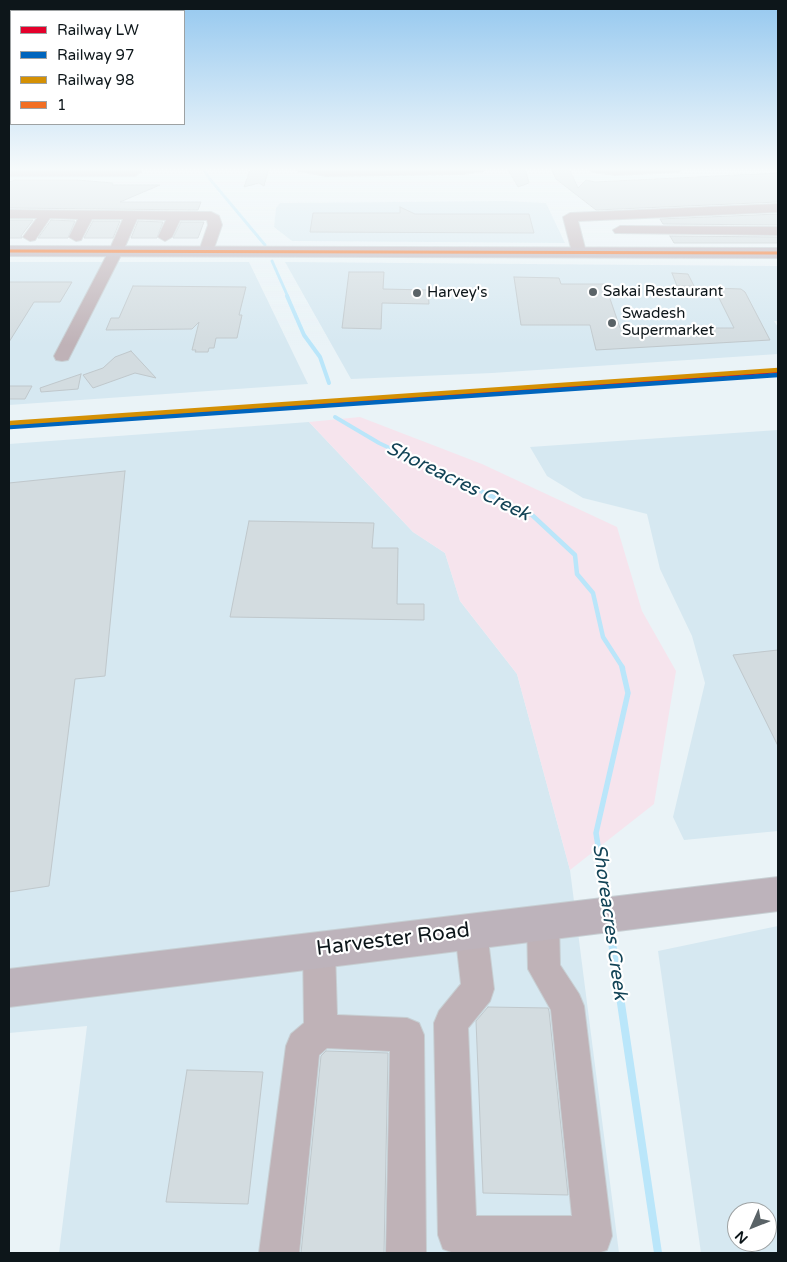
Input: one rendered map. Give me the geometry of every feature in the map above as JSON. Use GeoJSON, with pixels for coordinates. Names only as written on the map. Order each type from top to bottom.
{"type":"FeatureCollection","features":[{"type":"Feature","properties":{"kind":"main road"},"geometry":{"type":"LineString","coordinates":[[9,251],[778,253]]}},
{"type":"Feature","properties":{"kind":"main road","name":"Harvester Road"},"geometry":{"type":"LineString","coordinates":[[9,988],[778,894]]}},
{"type":"Feature","properties":{"kind":"street"},"geometry":{"type":"LineString","coordinates":[[30,237],[37,227]]}},
{"type":"Feature","properties":{"kind":"street"},"geometry":{"type":"LineString","coordinates":[[76,237],[81,227]]}},
{"type":"Feature","properties":{"kind":"street"},"geometry":{"type":"LineString","coordinates":[[62,356],[116,252],[118,241],[126,227]]}},
{"type":"Feature","properties":{"kind":"street"},"geometry":{"type":"LineString","coordinates":[[165,237],[170,227]]}},
{"type":"Feature","properties":{"kind":"street"},"geometry":{"type":"LineString","coordinates":[[206,251],[213,227]]}},
{"type":"Feature","properties":{"kind":"street"},"geometry":{"type":"LineString","coordinates":[[572,227],[579,252]]}},
{"type":"Feature","properties":{"kind":"street"},"geometry":{"type":"LineString","coordinates":[[658,227],[660,231]]}},
{"type":"Feature","properties":{"kind":"street"},"geometry":{"type":"LineString","coordinates":[[705,227],[708,231]]}},
{"type":"Feature","properties":{"kind":"street"},"geometry":{"type":"LineString","coordinates":[[746,227],[749,231]]}},
{"type":"Feature","properties":{"kind":"street"},"geometry":{"type":"LineString","coordinates":[[573,230],[778,231]]}},
{"type":"Feature","properties":{"kind":"street"},"geometry":{"type":"LineString","coordinates":[[470,931],[478,989],[451,1023],[458,1235],[502,1244],[593,1236],[567,1006],[544,969],[543,922]]}},
{"type":"Feature","properties":{"kind":"street"},"geometry":{"type":"LineString","coordinates":[[319,950],[321,1031]]}},
{"type":"Feature","properties":{"kind":"street"},"geometry":{"type":"LineString","coordinates":[[279,1253],[303,1046],[321,1031],[407,1035],[406,1253]]}},
{"type":"Feature","properties":{"kind":"shaded area"},"geometry":{"type":"Polygon","coordinates":[[[274,227],[557,227],[565,243],[292,241],[274,227]]]}},
{"type":"Feature","properties":{"kind":"shaded area"},"geometry":{"type":"Polygon","coordinates":[[[9,262],[249,262],[308,384],[9,405],[9,262]]]}},
{"type":"Feature","properties":{"kind":"shaded area"},"geometry":{"type":"Polygon","coordinates":[[[285,262],[778,266],[778,321],[774,321],[778,327],[778,354],[492,373],[351,379],[285,262]]]}},
{"type":"Feature","properties":{"kind":"shaded area"},"geometry":{"type":"Polygon","coordinates":[[[360,417],[482,464],[617,527],[642,611],[676,671],[654,804],[570,870],[517,674],[460,601],[445,553],[413,532],[309,422],[360,417]]]}},
{"type":"Feature","properties":{"kind":"shaded area"},"geometry":{"type":"Polygon","coordinates":[[[309,422],[413,532],[445,553],[460,601],[517,674],[570,870],[619,1253],[59,1253],[87,1026],[9,1033],[9,444],[309,422]]]}},
{"type":"Feature","properties":{"kind":"shaded area"},"geometry":{"type":"Polygon","coordinates":[[[778,430],[778,831],[684,840],[673,817],[705,683],[692,636],[660,569],[647,514],[583,498],[547,476],[530,447],[778,430]]]}},
{"type":"Feature","properties":{"kind":"shaded area"},"geometry":{"type":"Polygon","coordinates":[[[778,926],[778,1253],[701,1253],[658,951],[778,926]]]}},
{"type":"Feature","properties":{"kind":"building"},"geometry":{"type":"Polygon","coordinates":[[[9,227],[28,227],[21,236],[22,238],[9,238],[9,227]]]}},
{"type":"Feature","properties":{"kind":"building"},"geometry":{"type":"Polygon","coordinates":[[[46,227],[73,227],[68,238],[38,238],[46,227]]]}},
{"type":"Feature","properties":{"kind":"building"},"geometry":{"type":"Polygon","coordinates":[[[90,227],[118,227],[113,238],[84,238],[90,227]]]}},
{"type":"Feature","properties":{"kind":"building"},"geometry":{"type":"Polygon","coordinates":[[[136,227],[161,227],[157,238],[131,238],[136,227]]]}},
{"type":"Feature","properties":{"kind":"building"},"geometry":{"type":"Polygon","coordinates":[[[179,227],[202,227],[198,238],[173,238],[179,227]]]}},
{"type":"Feature","properties":{"kind":"building"},"geometry":{"type":"Polygon","coordinates":[[[311,227],[532,227],[534,233],[310,232],[311,227]]]}},
{"type":"Feature","properties":{"kind":"building"},"geometry":{"type":"Polygon","coordinates":[[[670,236],[778,237],[778,243],[674,243],[670,236]]]}},
{"type":"Feature","properties":{"kind":"building"},"geometry":{"type":"Polygon","coordinates":[[[349,272],[384,272],[383,289],[428,290],[429,304],[382,303],[381,329],[342,328],[349,272]]]}},
{"type":"Feature","properties":{"kind":"building"},"geometry":{"type":"Polygon","coordinates":[[[672,273],[688,274],[694,286],[677,286],[672,273]]]}},
{"type":"Feature","properties":{"kind":"building"},"geometry":{"type":"Polygon","coordinates":[[[514,277],[559,278],[561,284],[605,284],[620,328],[734,328],[714,288],[741,289],[745,292],[770,340],[596,350],[590,325],[521,325],[514,277]]]}},
{"type":"Feature","properties":{"kind":"building"},"geometry":{"type":"Polygon","coordinates":[[[9,282],[72,282],[60,302],[34,302],[9,342],[9,282]]]}},
{"type":"Feature","properties":{"kind":"building"},"geometry":{"type":"Polygon","coordinates":[[[133,286],[246,287],[239,315],[242,315],[237,338],[216,338],[214,348],[209,348],[208,352],[195,352],[196,350],[192,350],[199,322],[192,329],[106,330],[111,318],[119,318],[133,286]]]}},
{"type":"Feature","properties":{"kind":"building"},"geometry":{"type":"Polygon","coordinates":[[[131,351],[156,378],[135,373],[93,388],[83,375],[103,368],[115,357],[131,351]]]}},
{"type":"Feature","properties":{"kind":"building"},"geometry":{"type":"Polygon","coordinates":[[[81,374],[78,389],[41,392],[40,388],[81,374]]]}},
{"type":"Feature","properties":{"kind":"building"},"geometry":{"type":"Polygon","coordinates":[[[9,386],[32,386],[25,399],[9,399],[9,386]]]}},
{"type":"Feature","properties":{"kind":"building"},"geometry":{"type":"Polygon","coordinates":[[[125,471],[105,676],[75,679],[49,886],[9,892],[9,483],[125,471]]]}},
{"type":"Feature","properties":{"kind":"building"},"geometry":{"type":"Polygon","coordinates":[[[249,521],[374,523],[372,548],[398,548],[397,604],[424,604],[424,620],[230,617],[249,521]]]}},
{"type":"Feature","properties":{"kind":"building"},"geometry":{"type":"Polygon","coordinates":[[[778,650],[778,746],[733,655],[778,650]]]}},
{"type":"Feature","properties":{"kind":"building"},"geometry":{"type":"Polygon","coordinates":[[[488,1007],[548,1008],[568,1195],[483,1193],[476,1021],[488,1007]]]}},
{"type":"Feature","properties":{"kind":"building"},"geometry":{"type":"Polygon","coordinates":[[[326,1051],[388,1053],[384,1253],[301,1253],[321,1056],[326,1051]]]}},
{"type":"Feature","properties":{"kind":"building"},"geometry":{"type":"Polygon","coordinates":[[[187,1070],[263,1072],[248,1204],[166,1202],[187,1070]]]}},
{"type":"Feature","properties":{"kind":"waterway","name":"Shoreacres Creek"},"geometry":{"type":"LineString","coordinates":[[250,227],[265,245]]}},
{"type":"Feature","properties":{"kind":"waterway","name":"Shoreacres Creek"},"geometry":{"type":"LineString","coordinates":[[272,261],[288,297]]}},
{"type":"Feature","properties":{"kind":"waterway","name":"Shoreacres Creek"},"geometry":{"type":"LineString","coordinates":[[287,296],[304,335],[320,357],[329,383]]}},
{"type":"Feature","properties":{"kind":"waterway","name":"Shoreacres Creek"},"geometry":{"type":"LineString","coordinates":[[335,417],[379,443],[417,461]]}},
{"type":"Feature","properties":{"kind":"waterway","name":"Shoreacres Creek"},"geometry":{"type":"LineString","coordinates":[[414,460],[532,515],[575,555],[577,574],[593,593],[603,637],[623,668]]}},
{"type":"Feature","properties":{"kind":"waterway","name":"Shoreacres Creek"},"geometry":{"type":"LineString","coordinates":[[607,904],[596,833],[628,693],[622,667]]}},
{"type":"Feature","properties":{"kind":"waterway","name":"Shoreacres Creek"},"geometry":{"type":"LineString","coordinates":[[610,929],[658,1253]]}},
{"type":"Feature","properties":{"kind":"rail line","name":"98"},"geometry":{"type":"LineString","coordinates":[[10,423],[778,370]]}},
{"type":"Feature","properties":{"kind":"rail line","name":"LW"},"geometry":{"type":"LineString","coordinates":[[9,425],[778,371]]}},
{"type":"Feature","properties":{"kind":"rail line","name":"97"},"geometry":{"type":"LineString","coordinates":[[10,427],[778,375]]}},
{"type":"Feature","properties":{"kind":"transit line","name":"1"},"geometry":{"type":"LineString","coordinates":[[9,251],[778,253]]}},
{"type":"Feature","properties":{"kind":"place","name":"Sakai Restaurant"},"geometry":{"type":"Point","coordinates":[593,292]}},
{"type":"Feature","properties":{"kind":"place","name":"Harvey's"},"geometry":{"type":"Point","coordinates":[417,293]}},
{"type":"Feature","properties":{"kind":"place","name":"Swadesh Supermarket"},"geometry":{"type":"Point","coordinates":[612,323]}}]}
